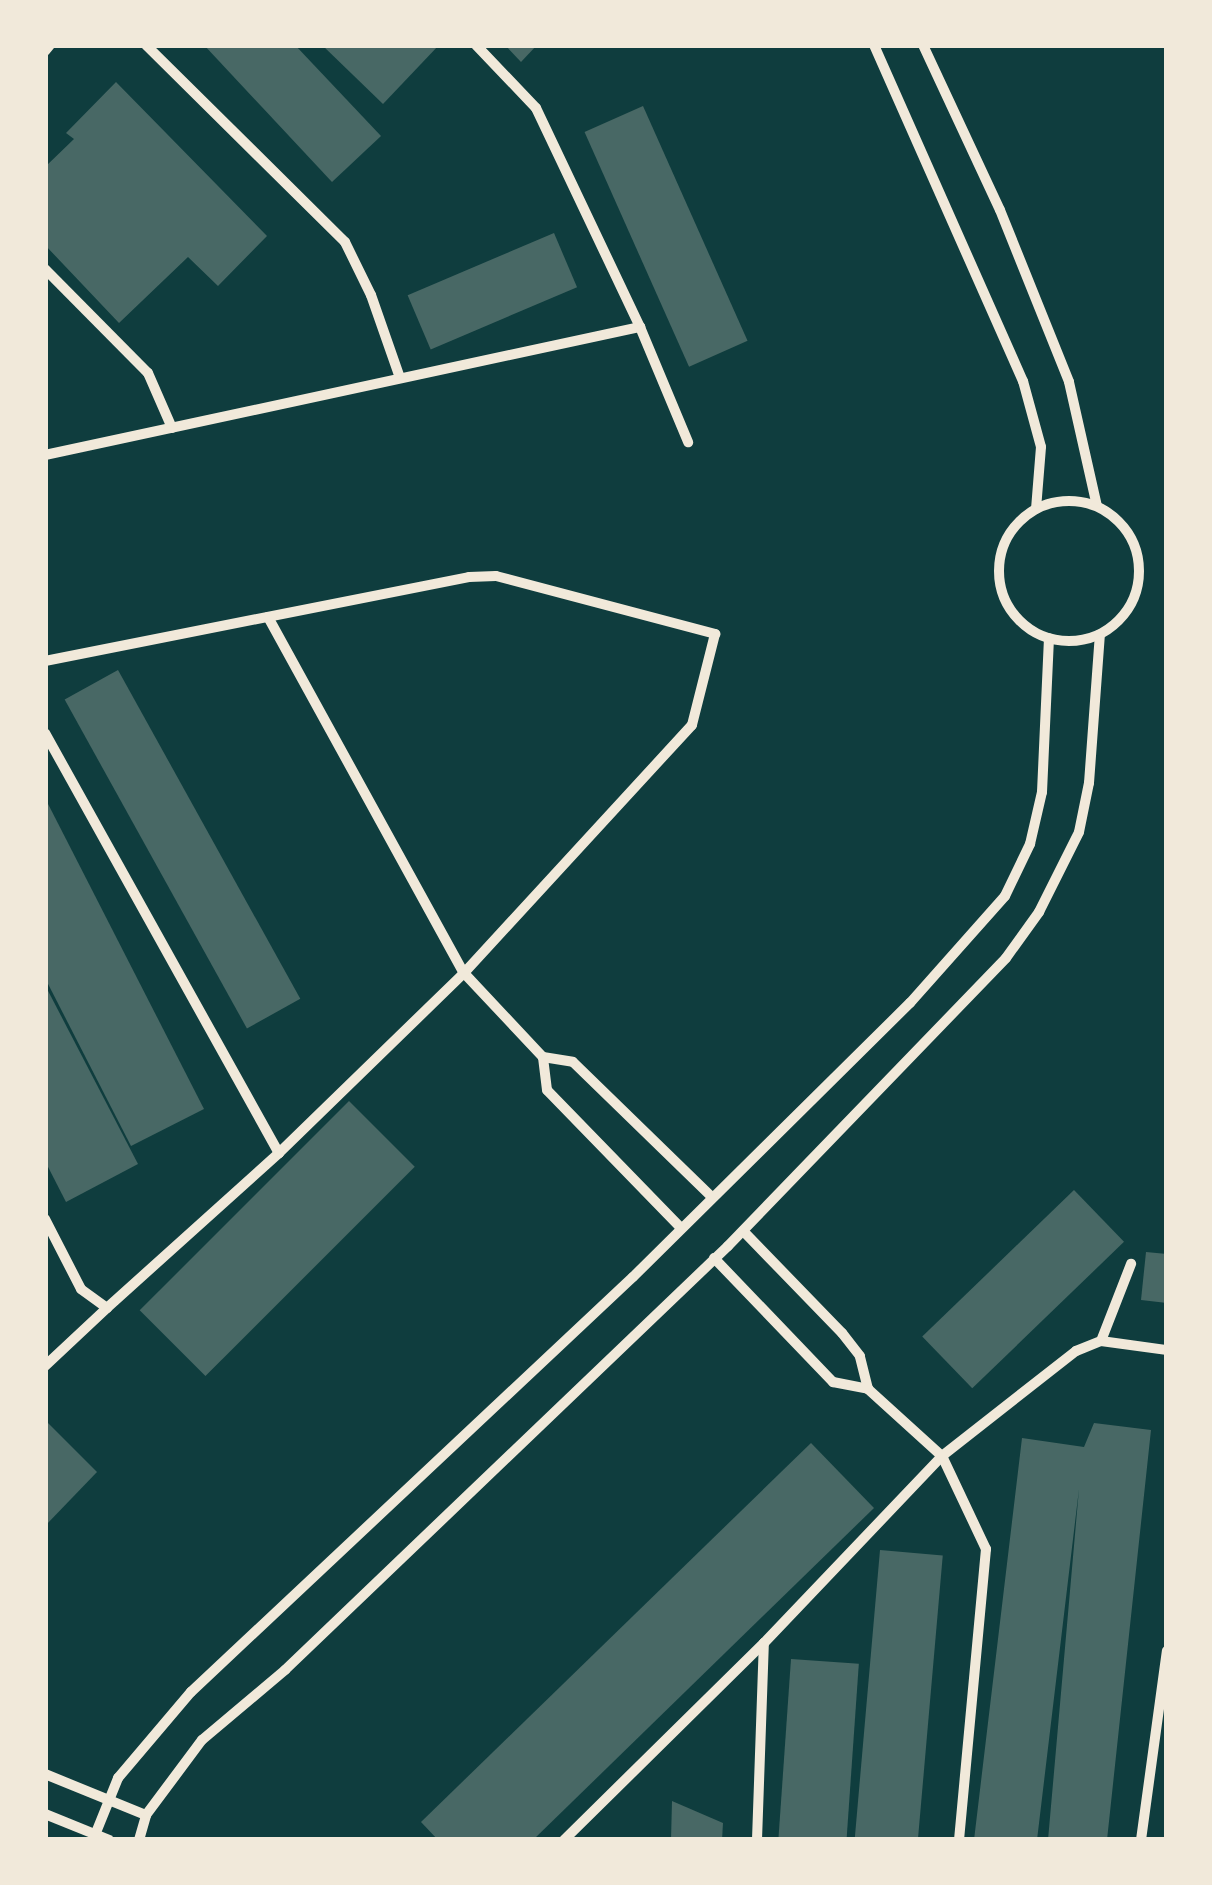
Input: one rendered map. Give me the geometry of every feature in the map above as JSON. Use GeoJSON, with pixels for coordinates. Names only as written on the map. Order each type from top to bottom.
{"type":"FeatureCollection","features":[{"type":"Feature","properties":{"kind":"street"},"geometry":{"type":"LineString","coordinates":[[45,51],[50,45]]}},
{"type":"Feature","properties":{"kind":"street"},"geometry":{"type":"LineString","coordinates":[[146,45],[345,242],[372,295],[400,378]]}},
{"type":"Feature","properties":{"kind":"street"},"geometry":{"type":"LineString","coordinates":[[476,45],[536,108],[640,327],[688,442]]}},
{"type":"Feature","properties":{"kind":"street"},"geometry":{"type":"LineString","coordinates":[[874,45],[1023,381],[1041,447],[1036,509]]}},
{"type":"Feature","properties":{"kind":"street"},"geometry":{"type":"LineString","coordinates":[[922,45],[1000,210],[1069,382],[1097,506]]}},
{"type":"Feature","properties":{"kind":"street"},"geometry":{"type":"LineString","coordinates":[[45,269],[148,373],[172,428]]}},
{"type":"Feature","properties":{"kind":"street"},"geometry":{"type":"LineString","coordinates":[[45,455],[640,327]]}},
{"type":"Feature","properties":{"kind":"street"},"geometry":{"type":"LineString","coordinates":[[1076,501],[1097,506],[1129,534],[1139,572],[1128,609],[1100,634],[1082,641],[1048,638],[1026,626],[1012,612],[999,575],[1007,537],[1036,509],[1076,501]]}},
{"type":"Feature","properties":{"kind":"street"},"geometry":{"type":"LineString","coordinates":[[45,660],[470,577],[496,576],[715,634],[692,725],[464,973],[279,1153],[45,1366]]}},
{"type":"Feature","properties":{"kind":"street"},"geometry":{"type":"LineString","coordinates":[[268,616],[464,973],[542,1057],[547,1090],[681,1228]]}},
{"type":"Feature","properties":{"kind":"street"},"geometry":{"type":"LineString","coordinates":[[139,1840],[146,1816],[202,1740],[285,1670],[742,1231],[1006,958],[1040,912],[1079,832],[1088,783],[1100,634]]}},
{"type":"Feature","properties":{"kind":"street"},"geometry":{"type":"LineString","coordinates":[[93,1838],[118,1778],[191,1692],[681,1228],[910,1003],[1005,896],[1030,844],[1042,792],[1048,638]]}},
{"type":"Feature","properties":{"kind":"street"},"geometry":{"type":"LineString","coordinates":[[45,732],[279,1153]]}},
{"type":"Feature","properties":{"kind":"street"},"geometry":{"type":"LineString","coordinates":[[542,1057],[574,1062],[712,1197]]}},
{"type":"Feature","properties":{"kind":"street"},"geometry":{"type":"LineString","coordinates":[[45,1219],[81,1289],[107,1308]]}},
{"type":"Feature","properties":{"kind":"street"},"geometry":{"type":"LineString","coordinates":[[742,1231],[842,1332],[860,1356],[868,1389]]}},
{"type":"Feature","properties":{"kind":"street"},"geometry":{"type":"LineString","coordinates":[[714,1258],[833,1382],[868,1389],[942,1456],[986,1549],[959,1840]]}},
{"type":"Feature","properties":{"kind":"street"},"geometry":{"type":"LineString","coordinates":[[1101,1340],[1132,1264]]}},
{"type":"Feature","properties":{"kind":"street"},"geometry":{"type":"LineString","coordinates":[[564,1840],[764,1644],[942,1456],[1076,1351],[1101,1340],[1167,1350]]}},
{"type":"Feature","properties":{"kind":"street"},"geometry":{"type":"LineString","coordinates":[[757,1840],[764,1644]]}},
{"type":"Feature","properties":{"kind":"street"},"geometry":{"type":"LineString","coordinates":[[1140,1840],[1167,1650]]}},
{"type":"Feature","properties":{"kind":"street"},"geometry":{"type":"LineString","coordinates":[[45,1774],[146,1816]]}},
{"type":"Feature","properties":{"kind":"street"},"geometry":{"type":"LineString","coordinates":[[45,1814],[93,1838],[110,1840]]}},
{"type":"Feature","properties":{"kind":"building"},"geometry":{"type":"Polygon","coordinates":[[[204,45],[295,45],[381,136],[332,182],[204,45]]]}},
{"type":"Feature","properties":{"kind":"building"},"geometry":{"type":"Polygon","coordinates":[[[322,45],[439,45],[383,104],[322,45]]]}},
{"type":"Feature","properties":{"kind":"building"},"geometry":{"type":"Polygon","coordinates":[[[505,45],[537,45],[521,62],[505,45]]]}},
{"type":"Feature","properties":{"kind":"building"},"geometry":{"type":"Polygon","coordinates":[[[116,82],[267,236],[218,286],[188,257],[119,323],[45,245],[45,167],[74,139],[66,133],[116,82]]]}},
{"type":"Feature","properties":{"kind":"building"},"geometry":{"type":"Polygon","coordinates":[[[643,106],[748,341],[689,367],[585,132],[643,106]]]}},
{"type":"Feature","properties":{"kind":"building"},"geometry":{"type":"Polygon","coordinates":[[[554,233],[577,287],[431,349],[408,295],[554,233]]]}},
{"type":"Feature","properties":{"kind":"building"},"geometry":{"type":"Polygon","coordinates":[[[118,670],[300,999],[247,1028],[65,700],[118,670]]]}},
{"type":"Feature","properties":{"kind":"building"},"geometry":{"type":"Polygon","coordinates":[[[45,798],[204,1109],[131,1146],[45,978],[45,798]]]}},
{"type":"Feature","properties":{"kind":"building"},"geometry":{"type":"Polygon","coordinates":[[[45,985],[138,1164],[66,1202],[45,1161],[45,985]]]}},
{"type":"Feature","properties":{"kind":"building"},"geometry":{"type":"Polygon","coordinates":[[[349,1101],[415,1167],[205,1376],[140,1310],[349,1101]]]}},
{"type":"Feature","properties":{"kind":"building"},"geometry":{"type":"Polygon","coordinates":[[[1074,1190],[1124,1242],[972,1388],[922,1337],[1074,1190]]]}},
{"type":"Feature","properties":{"kind":"building"},"geometry":{"type":"Polygon","coordinates":[[[1146,1252],[1167,1254],[1167,1303],[1141,1300],[1146,1252]]]}},
{"type":"Feature","properties":{"kind":"building"},"geometry":{"type":"Polygon","coordinates":[[[45,1420],[97,1472],[45,1526],[45,1420]]]}},
{"type":"Feature","properties":{"kind":"building"},"geometry":{"type":"Polygon","coordinates":[[[1094,1423],[1151,1430],[1107,1840],[1048,1840],[1079,1489],[1037,1840],[974,1840],[1022,1438],[1084,1447],[1094,1423]]]}},
{"type":"Feature","properties":{"kind":"building"},"geometry":{"type":"Polygon","coordinates":[[[811,1443],[874,1508],[533,1840],[438,1840],[421,1822],[811,1443]]]}},
{"type":"Feature","properties":{"kind":"building"},"geometry":{"type":"Polygon","coordinates":[[[880,1550],[943,1555],[918,1840],[855,1840],[880,1550]]]}},
{"type":"Feature","properties":{"kind":"building"},"geometry":{"type":"Polygon","coordinates":[[[791,1659],[859,1664],[847,1840],[778,1840],[791,1659]]]}},
{"type":"Feature","properties":{"kind":"building"},"geometry":{"type":"Polygon","coordinates":[[[672,1801],[723,1823],[722,1840],[671,1840],[672,1801]]]}}]}
